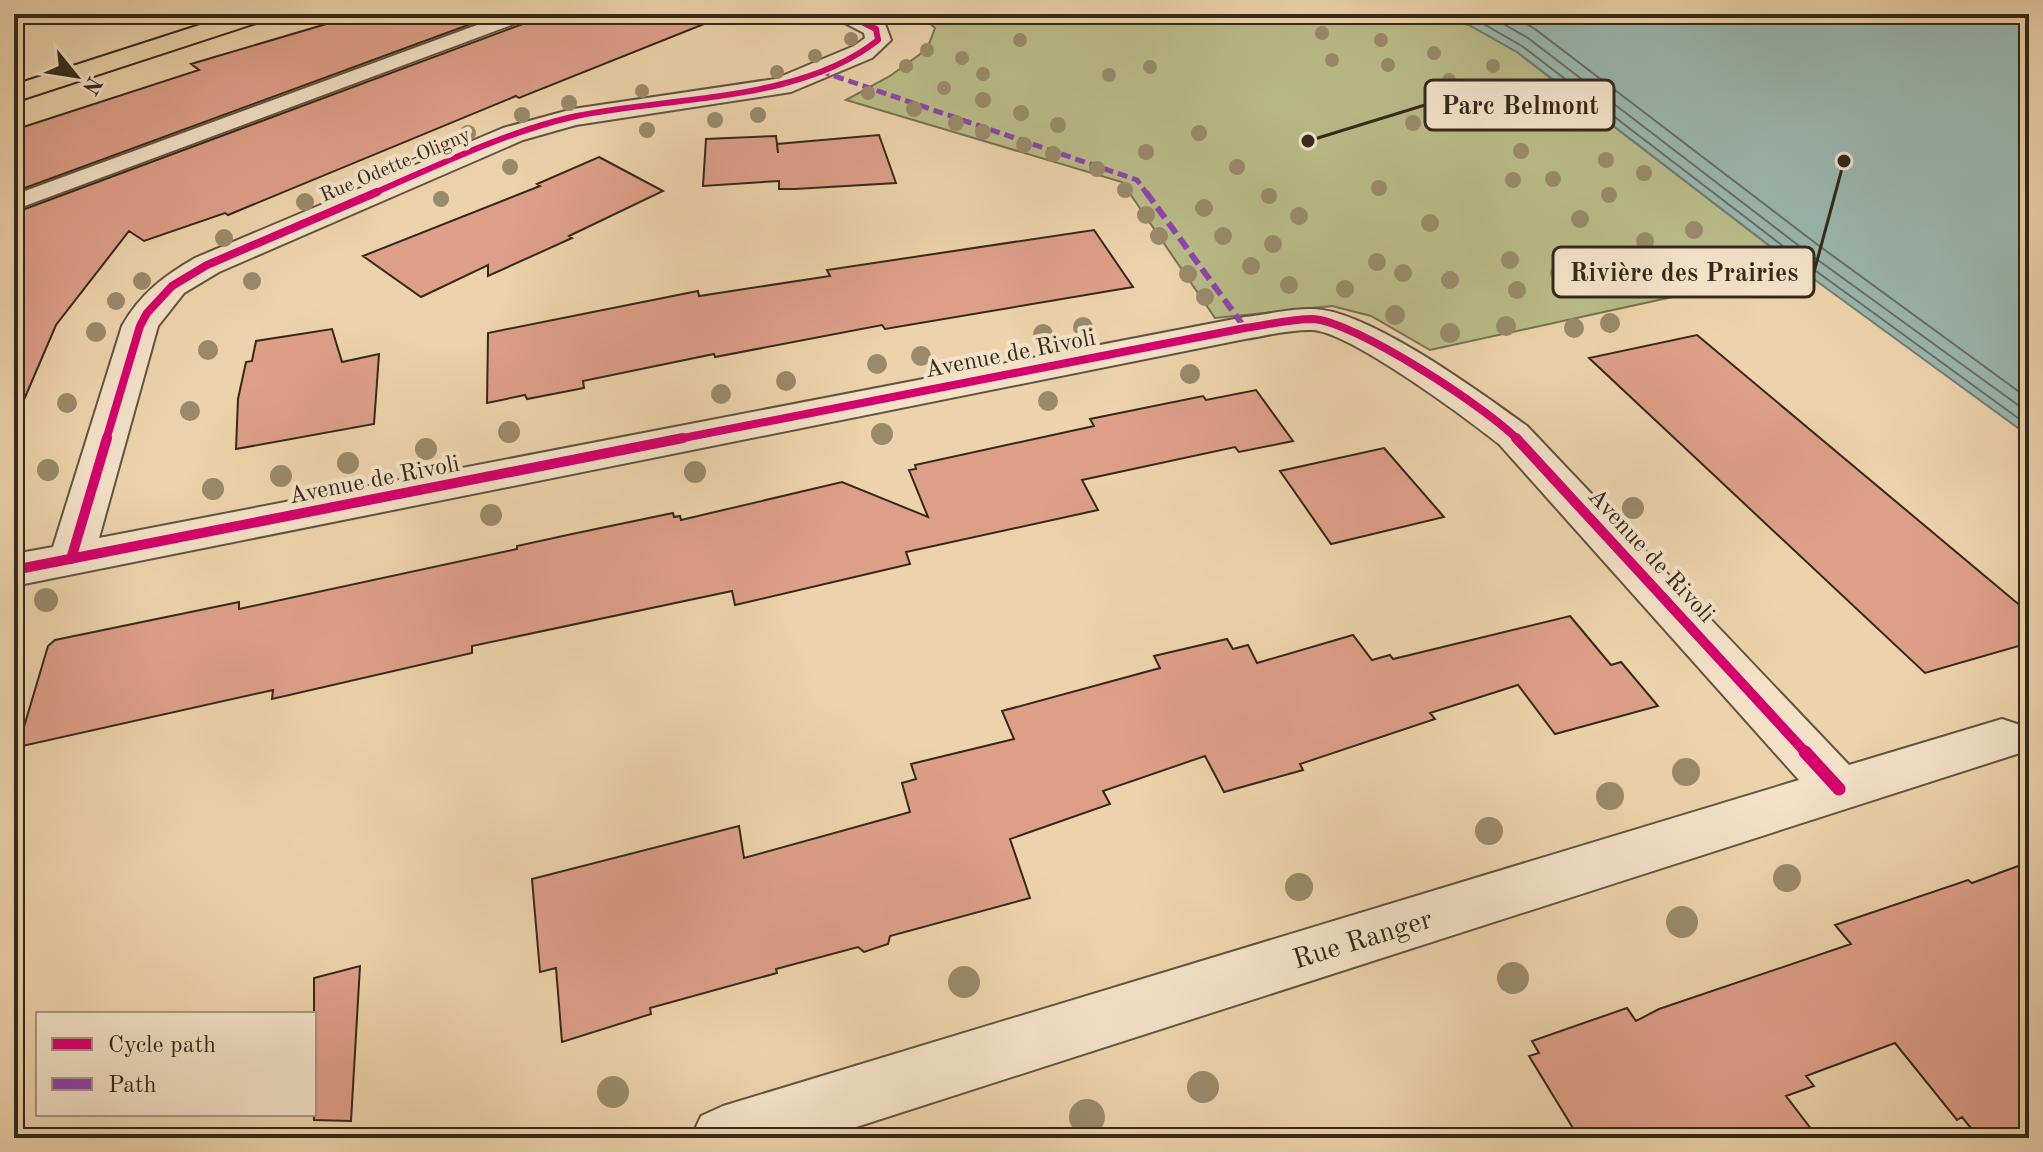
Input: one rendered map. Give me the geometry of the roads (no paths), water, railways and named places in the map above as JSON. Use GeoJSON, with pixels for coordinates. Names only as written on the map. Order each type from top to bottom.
{"type":"FeatureCollection","features":[{"type":"Feature","properties":{"kind":"main road"},"geometry":{"type":"LineString","coordinates":[[14,94],[259,14]]}},
{"type":"Feature","properties":{"kind":"street","name":"Rue Odette-Oligny"},"geometry":{"type":"LineString","coordinates":[[71,559],[140,326],[158,299],[187,276],[238,250],[532,127],[603,112],[762,89],[808,77],[863,52],[878,40],[876,29],[846,14]]}},
{"type":"Feature","properties":{"kind":"street","name":"Avenue de Rivoli"},"geometry":{"type":"LineString","coordinates":[[14,570],[1214,334],[1289,320],[1314,319],[1351,329],[1378,343],[1464,398],[1513,435],[1839,789]]}},
{"type":"Feature","properties":{"kind":"street","name":"Rue Ranger"},"geometry":{"type":"LineString","coordinates":[[723,1138],[2002,739]]}},
{"type":"Feature","properties":{"kind":"lane"},"geometry":{"type":"LineString","coordinates":[[14,203],[524,14]]}},
{"type":"Feature","properties":{"kind":"water"},"geometry":{"type":"Polygon","coordinates":[[[1422,14],[2029,14],[2029,436],[1800,269],[1517,52],[1469,25],[1422,14]]]}},
{"type":"Feature","properties":{"kind":"place","name":"Parc Belmont"},"geometry":{"type":"Point","coordinates":[1308,141]}},
{"type":"Feature","properties":{"kind":"place","name":"Rivière des Prairies"},"geometry":{"type":"Point","coordinates":[1844,161]}}]}
